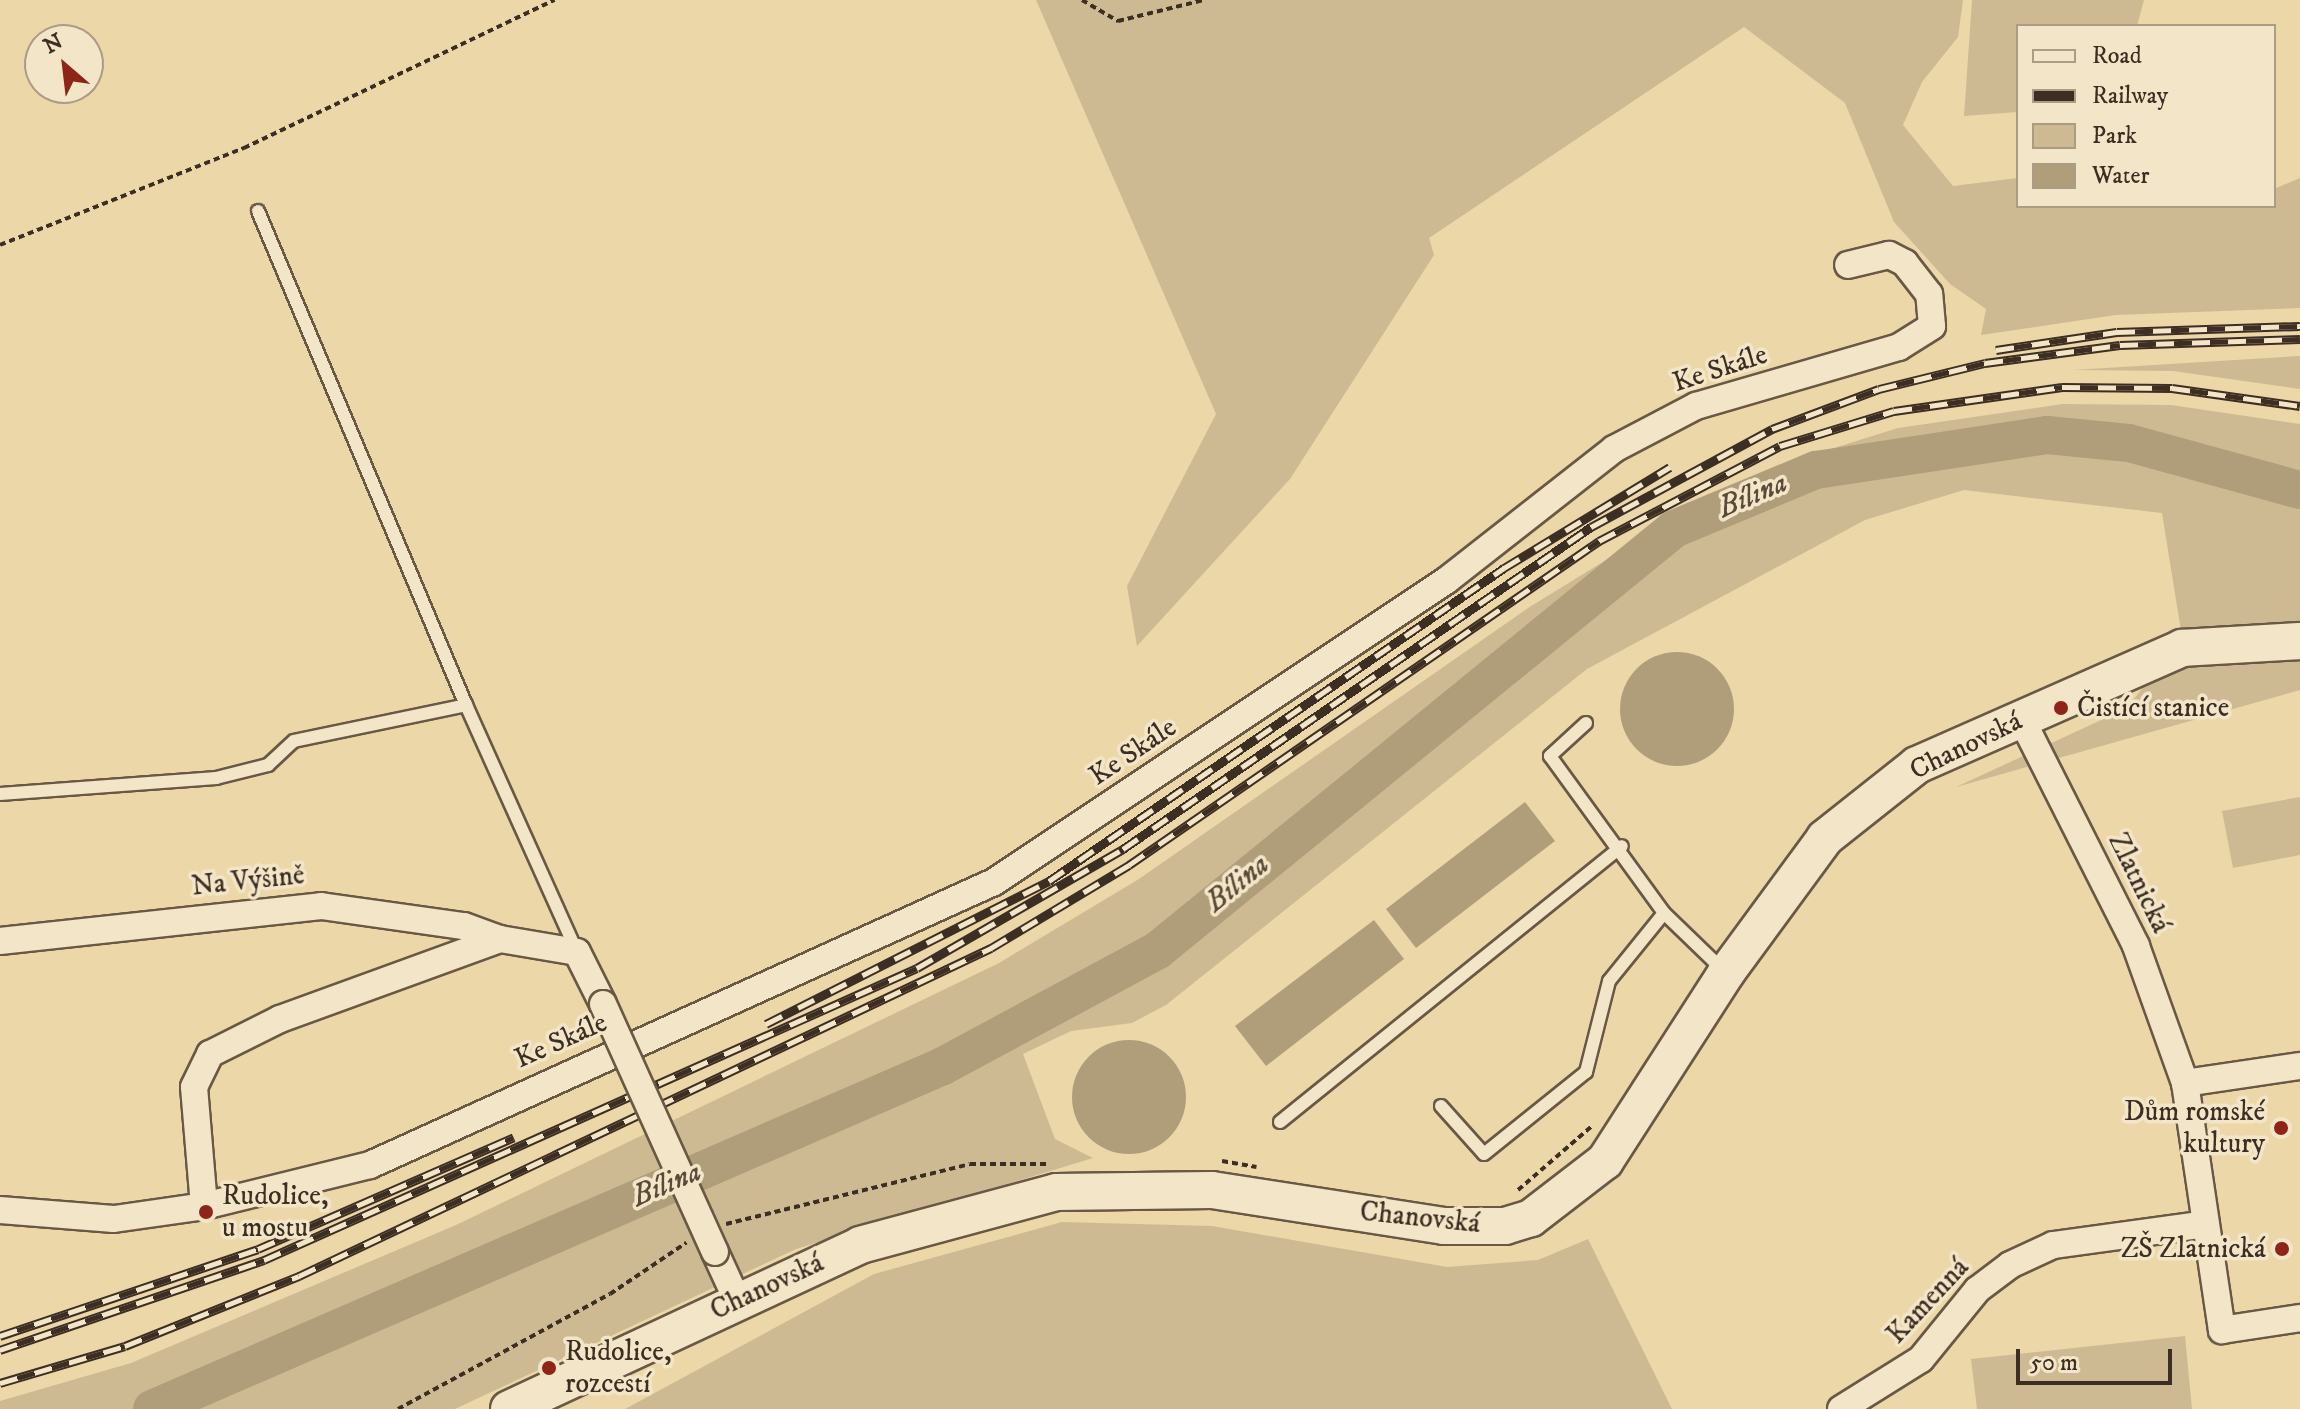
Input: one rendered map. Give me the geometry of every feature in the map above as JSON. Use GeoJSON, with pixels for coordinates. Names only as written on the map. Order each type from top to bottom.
{"type":"FeatureCollection","features":[{"type":"Feature","properties":{"kind":"street","name":"Ke Skále"},"geometry":{"type":"LineString","coordinates":[[0,1210],[114,1219],[204,1206],[370,1165],[994,882],[1447,580],[1614,449],[1696,406],[1899,347],[1932,326],[1929,294],[1905,263],[1889,255],[1848,265]]}},
{"type":"Feature","properties":{"kind":"street","name":"Chanovská"},"geometry":{"type":"LineString","coordinates":[[509,1409],[737,1300],[926,1222],[1087,1189],[1212,1190],[1444,1226],[1505,1226],[1557,1204],[1605,1161],[1726,973],[1825,838],[1917,765],[2182,648],[2300,641]]}},
{"type":"Feature","properties":{"kind":"street","name":"Zlatnická"},"geometry":{"type":"LineString","coordinates":[[2021,718],[2136,946],[2185,1083],[2222,1330],[2300,1318]]}},
{"type":"Feature","properties":{"kind":"street","name":"Na Výšině"},"geometry":{"type":"LineString","coordinates":[[0,941],[321,906],[452,923],[500,939]]}},
{"type":"Feature","properties":{"kind":"street"},"geometry":{"type":"LineString","coordinates":[[204,1206],[194,1087],[210,1054],[280,1019],[500,939],[577,952]]}},
{"type":"Feature","properties":{"kind":"street","name":"Ke Skále"},"geometry":{"type":"LineString","coordinates":[[577,952],[737,1300]]}},
{"type":"Feature","properties":{"kind":"street"},"geometry":{"type":"LineString","coordinates":[[2185,1083],[2300,1066]]}},
{"type":"Feature","properties":{"kind":"street","name":"Kamenná"},"geometry":{"type":"LineString","coordinates":[[1841,1409],[1921,1359],[1977,1290],[2010,1265],[2053,1245],[2206,1224]]}},
{"type":"Feature","properties":{"kind":"lane"},"geometry":{"type":"LineString","coordinates":[[258,211],[466,705],[577,952]]}},
{"type":"Feature","properties":{"kind":"lane"},"geometry":{"type":"LineString","coordinates":[[0,794],[216,778],[268,765],[294,741],[466,705]]}},
{"type":"Feature","properties":{"kind":"lane"},"geometry":{"type":"LineString","coordinates":[[1586,723],[1550,756],[1622,846],[1664,913],[1726,973]]}},
{"type":"Feature","properties":{"kind":"lane"},"geometry":{"type":"LineString","coordinates":[[1280,1122],[1622,846]]}},
{"type":"Feature","properties":{"kind":"lane"},"geometry":{"type":"LineString","coordinates":[[1441,1106],[1484,1154],[1586,1072],[1609,981],[1664,913]]}},
{"type":"Feature","properties":{"kind":"path"},"geometry":{"type":"LineString","coordinates":[[0,245],[244,148],[554,0]]}},
{"type":"Feature","properties":{"kind":"path"},"geometry":{"type":"LineString","coordinates":[[1082,0],[1118,21],[1204,0]]}},
{"type":"Feature","properties":{"kind":"green space"},"geometry":{"type":"Polygon","coordinates":[[[1036,0],[1963,0],[1958,37],[1922,82],[1903,125],[1953,186],[2016,178],[2016,208],[2276,208],[2276,188],[2300,178],[2300,308],[2116,315],[1981,335],[1986,309],[1950,284],[1894,222],[1845,103],[1744,27],[1429,238],[1434,255],[1290,479],[1137,646],[1127,586],[1216,414],[1036,0]]]}},
{"type":"Feature","properties":{"kind":"green space"},"geometry":{"type":"Polygon","coordinates":[[[1972,0],[2144,0],[2138,24],[2016,24],[2016,112],[1964,116],[1972,0]]]}},
{"type":"Feature","properties":{"kind":"green space"},"geometry":{"type":"Polygon","coordinates":[[[2300,356],[2300,389],[2173,371],[2073,370],[2300,356]]]}},
{"type":"Feature","properties":{"kind":"green space"},"geometry":{"type":"Polygon","coordinates":[[[2063,404],[2171,405],[2300,424],[2300,690],[1956,787],[2127,708],[2182,637],[2162,513],[1964,490],[1865,520],[1587,669],[1166,1005],[1132,1023],[1071,1031],[1023,1054],[1055,1139],[1093,1158],[796,1249],[455,1409],[0,1409],[0,1401],[131,1363],[456,1225],[999,963],[1139,879],[1528,608],[1692,507],[1786,463],[1898,428],[2063,404]]]}},
{"type":"Feature","properties":{"kind":"green space"},"geometry":{"type":"Polygon","coordinates":[[[2300,797],[2300,855],[2233,868],[2222,811],[2300,797]]]}},
{"type":"Feature","properties":{"kind":"green space"},"geometry":{"type":"Polygon","coordinates":[[[1062,1222],[1212,1226],[1447,1267],[1538,1260],[1588,1239],[1672,1409],[625,1409],[874,1274],[1062,1222]]]}},
{"type":"Feature","properties":{"kind":"green space"},"geometry":{"type":"Polygon","coordinates":[[[2185,1336],[2192,1409],[1977,1409],[1971,1359],[2185,1336]]]}},
{"type":"Feature","properties":{"kind":"water"},"geometry":{"type":"Polygon","coordinates":[[[1677,652],[1709,661],[1725,677],[1734,709],[1725,741],[1709,757],[1677,766],[1645,757],[1629,741],[1620,709],[1629,677],[1645,661],[1677,652]]]}},
{"type":"Feature","properties":{"kind":"water"},"geometry":{"type":"Polygon","coordinates":[[[1525,802],[1555,841],[1416,948],[1386,909],[1525,802]]]}},
{"type":"Feature","properties":{"kind":"water"},"geometry":{"type":"Polygon","coordinates":[[[1374,920],[1404,959],[1266,1066],[1235,1026],[1374,920]]]}},
{"type":"Feature","properties":{"kind":"water"},"geometry":{"type":"Polygon","coordinates":[[[1129,1040],[1151,1044],[1170,1056],[1182,1075],[1186,1097],[1182,1119],[1170,1138],[1151,1150],[1129,1154],[1107,1150],[1088,1138],[1076,1119],[1072,1097],[1076,1075],[1088,1056],[1107,1044],[1129,1040]]]}},
{"type":"Feature","properties":{"kind":"waterway","name":"Bílina"},"geometry":{"type":"LineString","coordinates":[[152,1409],[943,1066],[1158,950],[1674,529],[1816,470],[2047,435],[2129,443],[2300,490]]}},
{"type":"Feature","properties":{"kind":"railway"},"geometry":{"type":"LineString","coordinates":[[1996,350],[2117,332],[2300,326]]}},
{"type":"Feature","properties":{"kind":"railway"},"geometry":{"type":"LineString","coordinates":[[0,1350],[264,1260],[917,968],[1123,849],[1591,527],[1772,429],[1879,389],[1985,363],[2120,345],[2300,339]]}},
{"type":"Feature","properties":{"kind":"railway"},"geometry":{"type":"LineString","coordinates":[[0,1383],[125,1346],[299,1276],[991,948],[1129,865],[1599,541],[1780,446],[1894,411],[2062,387],[2172,388],[2300,406]]}},
{"type":"Feature","properties":{"kind":"railway"},"geometry":{"type":"LineString","coordinates":[[766,1024],[1049,881],[1504,568],[1670,467]]}},
{"type":"Feature","properties":{"kind":"railway"},"geometry":{"type":"LineString","coordinates":[[0,1336],[258,1249],[514,1137]]}},
{"type":"Feature","properties":{"kind":"place","name":"Čistící stanice"},"geometry":{"type":"Point","coordinates":[2061,708]}},
{"type":"Feature","properties":{"kind":"place","name":"Dům romské kultury"},"geometry":{"type":"Point","coordinates":[2281,1128]}},
{"type":"Feature","properties":{"kind":"place","name":"Rudolice, u mostu"},"geometry":{"type":"Point","coordinates":[206,1212]}},
{"type":"Feature","properties":{"kind":"place","name":"ZŠ Zlatnická"},"geometry":{"type":"Point","coordinates":[2282,1249]}},
{"type":"Feature","properties":{"kind":"place","name":"Rudolice, rozcestí"},"geometry":{"type":"Point","coordinates":[549,1368]}}]}
